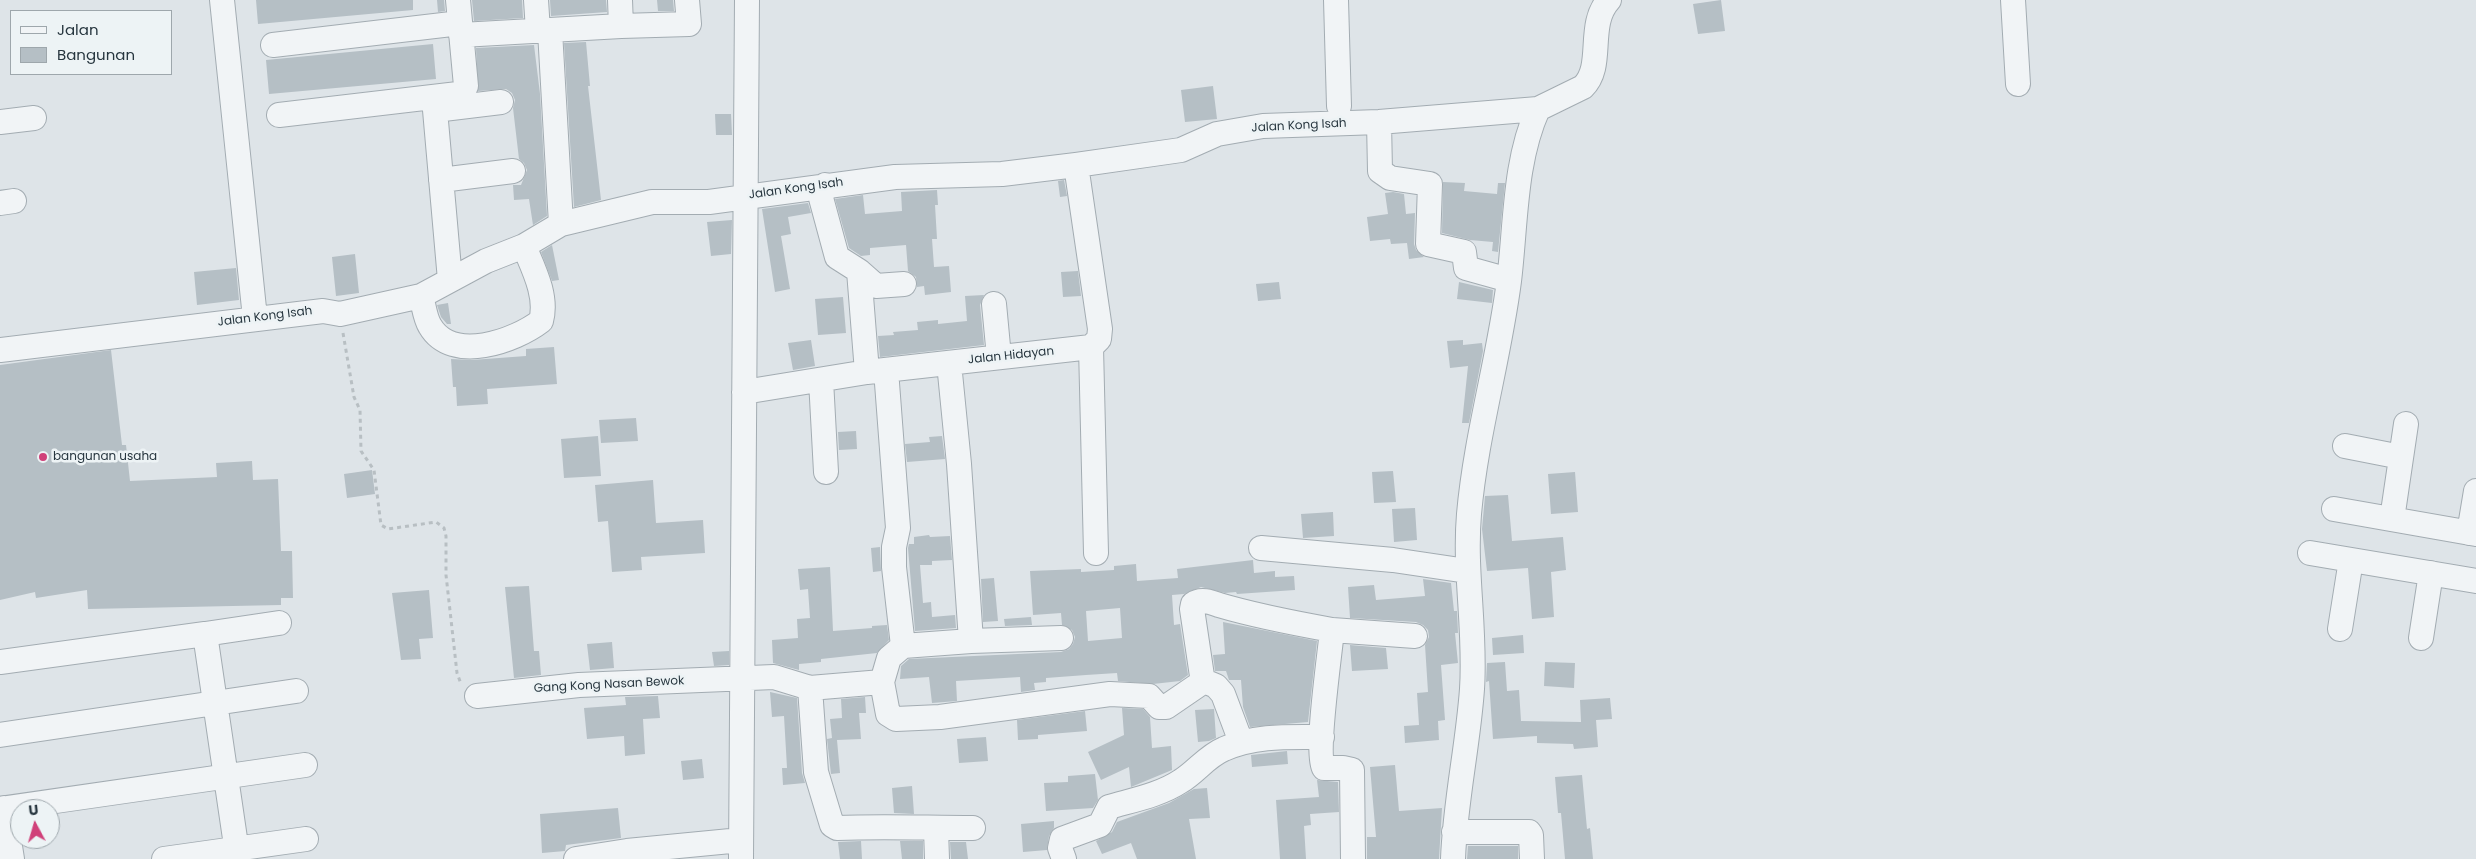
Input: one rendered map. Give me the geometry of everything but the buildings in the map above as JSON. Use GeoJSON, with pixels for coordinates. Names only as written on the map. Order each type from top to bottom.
{"type":"FeatureCollection","features":[{"type":"Feature","properties":{"kind":"street"},"geometry":{"type":"LineString","coordinates":[[222,0],[255,318]]}},
{"type":"Feature","properties":{"kind":"street"},"geometry":{"type":"LineString","coordinates":[[536,0],[544,31],[561,224]]}},
{"type":"Feature","properties":{"kind":"street"},"geometry":{"type":"LineString","coordinates":[[620,0],[621,26]]}},
{"type":"Feature","properties":{"kind":"street"},"geometry":{"type":"LineString","coordinates":[[273,45],[460,19],[544,31],[689,24],[687,0]]}},
{"type":"Feature","properties":{"kind":"street"},"geometry":{"type":"LineString","coordinates":[[576,859],[627,851],[741,850],[747,0]]}},
{"type":"Feature","properties":{"kind":"street"},"geometry":{"type":"LineString","coordinates":[[1336,0],[1339,106]]}},
{"type":"Feature","properties":{"kind":"street","name":"Jalan Kong Isah"},"geometry":{"type":"LineString","coordinates":[[0,350],[255,318],[323,311],[340,314],[421,296],[486,260],[524,246],[561,224],[652,202],[709,202],[895,177],[1002,174],[1181,150],[1217,134],[1245,128],[1379,122],[1538,109],[1583,87],[1588,82],[1593,67],[1598,16],[1609,0]]}},
{"type":"Feature","properties":{"kind":"street"},"geometry":{"type":"LineString","coordinates":[[2013,0],[2018,84]]}},
{"type":"Feature","properties":{"kind":"street"},"geometry":{"type":"LineString","coordinates":[[279,115],[458,94],[466,86],[460,19]]}},
{"type":"Feature","properties":{"kind":"street"},"geometry":{"type":"LineString","coordinates":[[450,280],[435,110],[501,102]]}},
{"type":"Feature","properties":{"kind":"street"},"geometry":{"type":"LineString","coordinates":[[1453,859],[1454,832],[1472,689],[1472,644],[1467,571],[1469,515],[1473,479],[1494,376],[1509,280],[1522,168],[1528,134],[1538,109]]}},
{"type":"Feature","properties":{"kind":"street"},"geometry":{"type":"LineString","coordinates":[[0,122],[34,118]]}},
{"type":"Feature","properties":{"kind":"street"},"geometry":{"type":"LineString","coordinates":[[1379,122],[1380,171],[1390,178],[1430,184],[1428,244],[1464,252],[1466,268],[1509,280]]}},
{"type":"Feature","properties":{"kind":"street"},"geometry":{"type":"LineString","coordinates":[[1076,164],[1100,330],[1099,339],[1090,347],[1096,554]]}},
{"type":"Feature","properties":{"kind":"street"},"geometry":{"type":"LineString","coordinates":[[441,180],[513,171]]}},
{"type":"Feature","properties":{"kind":"street"},"geometry":{"type":"LineString","coordinates":[[825,185],[821,198],[837,257],[859,271],[876,286],[904,284]]}},
{"type":"Feature","properties":{"kind":"street"},"geometry":{"type":"LineString","coordinates":[[421,296],[430,326],[449,341],[462,346],[504,341],[522,333],[541,321],[543,312],[540,289],[524,246]]}},
{"type":"Feature","properties":{"kind":"street"},"geometry":{"type":"LineString","coordinates":[[859,271],[877,371],[898,528],[894,546],[894,567],[903,646]]}},
{"type":"Feature","properties":{"kind":"street"},"geometry":{"type":"LineString","coordinates":[[994,304],[999,357]]}},
{"type":"Feature","properties":{"kind":"street","name":"Jalan Hidayan"},"geometry":{"type":"LineString","coordinates":[[744,392],[877,371],[1090,347]]}},
{"type":"Feature","properties":{"kind":"street"},"geometry":{"type":"LineString","coordinates":[[949,363],[959,464],[971,641]]}},
{"type":"Feature","properties":{"kind":"street"},"geometry":{"type":"LineString","coordinates":[[821,380],[826,472]]}},
{"type":"Feature","properties":{"kind":"street"},"geometry":{"type":"LineString","coordinates":[[2392,519],[2406,424]]}},
{"type":"Feature","properties":{"kind":"street"},"geometry":{"type":"LineString","coordinates":[[2345,446],[2401,457]]}},
{"type":"Feature","properties":{"kind":"street"},"geometry":{"type":"LineString","coordinates":[[2334,509],[2472,533],[2476,491]]}},
{"type":"Feature","properties":{"kind":"street"},"geometry":{"type":"LineString","coordinates":[[1261,548],[1393,560],[1467,571]]}},
{"type":"Feature","properties":{"kind":"street"},"geometry":{"type":"LineString","coordinates":[[2310,553],[2476,581]]}},
{"type":"Feature","properties":{"kind":"street"},"geometry":{"type":"LineString","coordinates":[[2340,630],[2351,560]]}},
{"type":"Feature","properties":{"kind":"street"},"geometry":{"type":"LineString","coordinates":[[2421,638],[2431,574]]}},
{"type":"Feature","properties":{"kind":"street"},"geometry":{"type":"LineString","coordinates":[[1204,681],[1192,609],[1196,602],[1210,602],[1266,619],[1332,630],[1415,636]]}},
{"type":"Feature","properties":{"kind":"street"},"geometry":{"type":"LineString","coordinates":[[0,662],[279,623]]}},
{"type":"Feature","properties":{"kind":"street"},"geometry":{"type":"LineString","coordinates":[[1332,630],[1322,737],[1323,767],[1352,770],[1353,859]]}},
{"type":"Feature","properties":{"kind":"street"},"geometry":{"type":"LineString","coordinates":[[206,634],[237,854]]}},
{"type":"Feature","properties":{"kind":"street"},"geometry":{"type":"LineString","coordinates":[[1061,638],[971,641],[903,646],[889,658],[882,682],[888,714],[896,719],[940,716],[1100,695],[1149,696],[1157,705],[1163,707],[1204,681]]}},
{"type":"Feature","properties":{"kind":"street","name":"Gang Kong Nasan Bewok"},"geometry":{"type":"LineString","coordinates":[[477,696],[579,685],[774,677],[810,688]]}},
{"type":"Feature","properties":{"kind":"street"},"geometry":{"type":"LineString","coordinates":[[1204,681],[1216,686],[1223,694],[1241,742]]}},
{"type":"Feature","properties":{"kind":"street"},"geometry":{"type":"LineString","coordinates":[[882,682],[810,688],[816,772],[832,825],[837,828],[903,826],[936,829],[973,828]]}},
{"type":"Feature","properties":{"kind":"street"},"geometry":{"type":"LineString","coordinates":[[0,735],[296,691]]}},
{"type":"Feature","properties":{"kind":"street"},"geometry":{"type":"LineString","coordinates":[[1064,859],[1060,848],[1062,839],[1100,825],[1109,807],[1150,795],[1180,782],[1217,752],[1241,742],[1286,737],[1322,737]]}},
{"type":"Feature","properties":{"kind":"street"},"geometry":{"type":"LineString","coordinates":[[12,859],[2,808],[305,765]]}},
{"type":"Feature","properties":{"kind":"street"},"geometry":{"type":"LineString","coordinates":[[936,829],[937,859]]}},
{"type":"Feature","properties":{"kind":"street"},"geometry":{"type":"LineString","coordinates":[[1454,832],[1529,832],[1531,835],[1532,859]]}},
{"type":"Feature","properties":{"kind":"street"},"geometry":{"type":"LineString","coordinates":[[164,859],[237,854],[306,839]]}},
{"type":"Feature","properties":{"kind":"path"},"geometry":{"type":"LineString","coordinates":[[340,314],[354,397],[360,410],[361,452],[374,470],[381,525],[388,530],[436,522],[444,528],[446,536],[446,575],[457,673],[463,688],[477,696]]}},
{"type":"Feature","properties":{"kind":"place","name":"bangunan usaha"},"geometry":{"type":"Point","coordinates":[43,457]}}]}
